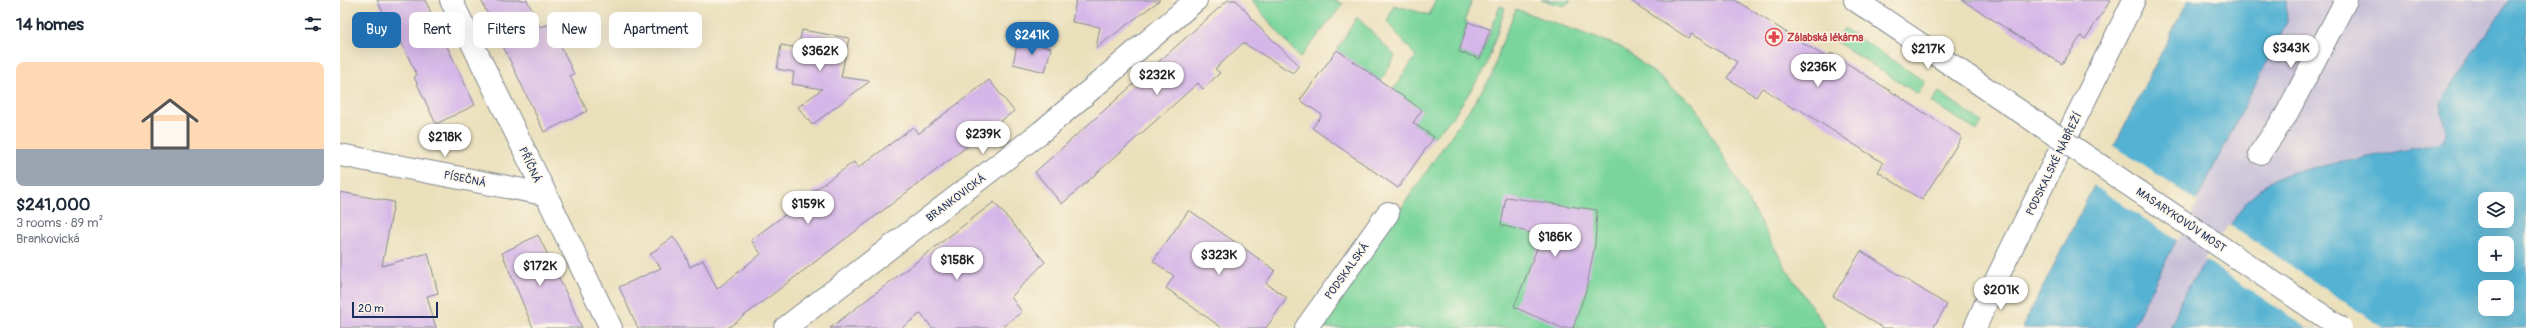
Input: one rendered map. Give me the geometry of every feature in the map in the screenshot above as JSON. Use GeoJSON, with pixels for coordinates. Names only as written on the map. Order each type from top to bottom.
{"type":"FeatureCollection","features":[{"type":"Feature","properties":{"kind":"street","name":"PŘÍČNÁ"},"geometry":{"type":"LineString","coordinates":[[451,0],[544,194],[611,328]]}},
{"type":"Feature","properties":{"kind":"street","name":"BRANKOVICKÁ"},"geometry":{"type":"LineString","coordinates":[[785,328],[1041,132],[1196,0]]}},
{"type":"Feature","properties":{"kind":"street","name":"MASARYKOVŮV MOST"},"geometry":{"type":"LineString","coordinates":[[1855,0],[2341,328]]}},
{"type":"Feature","properties":{"kind":"street","name":"PODSKALSKÉ NÁBŘEŽÍ"},"geometry":{"type":"LineString","coordinates":[[1975,328],[1996,280],[2134,0]]}},
{"type":"Feature","properties":{"kind":"street"},"geometry":{"type":"LineString","coordinates":[[2260,154],[2285,117],[2346,0]]}},
{"type":"Feature","properties":{"kind":"street","name":"PÍSEČNÁ"},"geometry":{"type":"LineString","coordinates":[[340,155],[544,194]]}},
{"type":"Feature","properties":{"kind":"street","name":"PODSKALSKÁ"},"geometry":{"type":"LineString","coordinates":[[1306,328],[1388,213]]}},
{"type":"Feature","properties":{"kind":"shaded area"},"geometry":{"type":"Polygon","coordinates":[[[2286,0],[2509,0],[2440,104],[2447,134],[2441,143],[2292,172],[2173,318],[2170,328],[2132,328],[2287,22],[2286,0]]]}},
{"type":"Feature","properties":{"kind":"green space"},"geometry":{"type":"Polygon","coordinates":[[[1251,0],[1335,0],[1343,4],[1300,58],[1251,0]]]}},
{"type":"Feature","properties":{"kind":"green space"},"geometry":{"type":"Polygon","coordinates":[[[1435,0],[1472,0],[1464,22],[1468,22],[1459,52],[1480,59],[1500,6],[1505,8],[1486,67],[1455,114],[1434,137],[1413,123],[1393,90],[1416,56],[1387,22],[1394,5],[1429,15],[1435,0]]]}},
{"type":"Feature","properties":{"kind":"green space"},"geometry":{"type":"Polygon","coordinates":[[[1541,0],[1572,0],[1564,6],[1541,0]]]}},
{"type":"Feature","properties":{"kind":"green space"},"geometry":{"type":"Polygon","coordinates":[[[1516,9],[1621,47],[1695,105],[1787,270],[1826,328],[1319,328],[1492,76],[1501,45],[1516,9]]]}},
{"type":"Feature","properties":{"kind":"green space"},"geometry":{"type":"Polygon","coordinates":[[[1357,17],[1395,56],[1381,81],[1337,50],[1357,17]]]}},
{"type":"Feature","properties":{"kind":"green space"},"geometry":{"type":"Polygon","coordinates":[[[1844,28],[1925,82],[1918,94],[1835,41],[1844,28]]]}},
{"type":"Feature","properties":{"kind":"green space"},"geometry":{"type":"Polygon","coordinates":[[[1939,92],[1982,122],[1977,131],[1931,102],[1939,92]]]}},
{"type":"Feature","properties":{"kind":"water"},"geometry":{"type":"Polygon","coordinates":[[[2188,0],[2286,0],[2287,22],[2132,328],[2022,328],[2188,0]]]}},
{"type":"Feature","properties":{"kind":"water"},"geometry":{"type":"Polygon","coordinates":[[[2509,0],[2526,0],[2526,328],[2170,328],[2185,292],[2246,202],[2270,181],[2292,172],[2441,143],[2447,134],[2440,104],[2509,0]]]}},
{"type":"Feature","properties":{"kind":"pier"},"geometry":{"type":"Polygon","coordinates":[[[2113,145],[2198,202],[2178,241],[2093,185],[2113,145]]]}},
{"type":"Feature","properties":{"kind":"pier"},"geometry":{"type":"Polygon","coordinates":[[[2229,224],[2383,328],[2307,328],[2204,259],[2229,224]]]}},
{"type":"Feature","properties":{"kind":"building"},"geometry":{"type":"Polygon","coordinates":[[[377,0],[425,0],[431,12],[409,12],[409,48],[448,48],[475,105],[436,124],[414,77],[417,75],[401,42],[401,12],[383,12],[377,0]]]}},
{"type":"Feature","properties":{"kind":"building"},"geometry":{"type":"Polygon","coordinates":[[[481,0],[527,0],[533,12],[487,12],[481,0]]]}},
{"type":"Feature","properties":{"kind":"building"},"geometry":{"type":"Polygon","coordinates":[[[1076,0],[1160,0],[1096,48],[1100,27],[1072,22],[1076,0]]]}},
{"type":"Feature","properties":{"kind":"building"},"geometry":{"type":"Polygon","coordinates":[[[1228,0],[1236,0],[1261,29],[1299,65],[1293,73],[1243,43],[1215,69],[1220,73],[1203,89],[1198,83],[1062,204],[1035,172],[1228,0]]]}},
{"type":"Feature","properties":{"kind":"building"},"geometry":{"type":"Polygon","coordinates":[[[1629,0],[1735,0],[1827,58],[1831,53],[1962,137],[1922,200],[1878,172],[1883,163],[1796,107],[1794,109],[1762,88],[1756,97],[1727,78],[1737,62],[1691,34],[1688,38],[1629,0]]]}},
{"type":"Feature","properties":{"kind":"building"},"geometry":{"type":"Polygon","coordinates":[[[1962,0],[2111,0],[2085,39],[2081,36],[2062,64],[1962,0]]]}},
{"type":"Feature","properties":{"kind":"building"},"geometry":{"type":"Polygon","coordinates":[[[1468,22],[1490,29],[1480,59],[1459,52],[1468,22]]]}},
{"type":"Feature","properties":{"kind":"building"},"geometry":{"type":"Polygon","coordinates":[[[539,25],[540,27],[547,25],[547,48],[562,48],[574,74],[570,76],[587,111],[544,132],[504,48],[539,48],[539,25]]]}},
{"type":"Feature","properties":{"kind":"building"},"geometry":{"type":"Polygon","coordinates":[[[802,30],[849,38],[841,77],[870,81],[812,125],[798,107],[822,89],[792,84],[794,72],[777,69],[781,45],[798,48],[802,30]]]}},
{"type":"Feature","properties":{"kind":"building"},"geometry":{"type":"Polygon","coordinates":[[[1018,40],[1051,48],[1045,72],[1013,64],[1018,40]]]}},
{"type":"Feature","properties":{"kind":"building"},"geometry":{"type":"Polygon","coordinates":[[[1337,50],[1422,110],[1413,123],[1434,137],[1398,188],[1312,128],[1322,115],[1300,100],[1337,50]]]}},
{"type":"Feature","properties":{"kind":"building"},"geometry":{"type":"Polygon","coordinates":[[[989,80],[1014,111],[728,328],[638,328],[619,287],[661,268],[650,254],[673,237],[683,250],[690,267],[703,260],[717,289],[761,254],[751,240],[813,194],[812,192],[854,162],[858,168],[913,127],[918,134],[989,80]]]}},
{"type":"Feature","properties":{"kind":"building"},"geometry":{"type":"Polygon","coordinates":[[[340,192],[394,202],[382,266],[428,253],[438,293],[427,296],[436,328],[340,328],[340,192]]]}},
{"type":"Feature","properties":{"kind":"building"},"geometry":{"type":"Polygon","coordinates":[[[1506,197],[1597,210],[1595,244],[1586,290],[1573,328],[1562,328],[1514,307],[1542,236],[1501,225],[1506,197]]]}},
{"type":"Feature","properties":{"kind":"building"},"geometry":{"type":"Polygon","coordinates":[[[994,202],[1045,262],[1011,297],[1022,312],[1001,328],[932,328],[921,313],[902,328],[830,328],[994,202]]]}},
{"type":"Feature","properties":{"kind":"building"},"geometry":{"type":"Polygon","coordinates":[[[1189,210],[1275,270],[1266,283],[1287,298],[1266,328],[1222,328],[1166,288],[1174,276],[1153,261],[1189,210]]]}},
{"type":"Feature","properties":{"kind":"building"},"geometry":{"type":"Polygon","coordinates":[[[538,235],[582,328],[533,328],[502,253],[538,235]]]}},
{"type":"Feature","properties":{"kind":"building"},"geometry":{"type":"Polygon","coordinates":[[[1861,251],[1947,305],[1933,328],[1883,328],[1833,296],[1861,251]]]}},
{"type":"Feature","properties":{"kind":"place","name":"Zálabská lékárna"},"geometry":{"type":"Point","coordinates":[1774,37]}}]}
